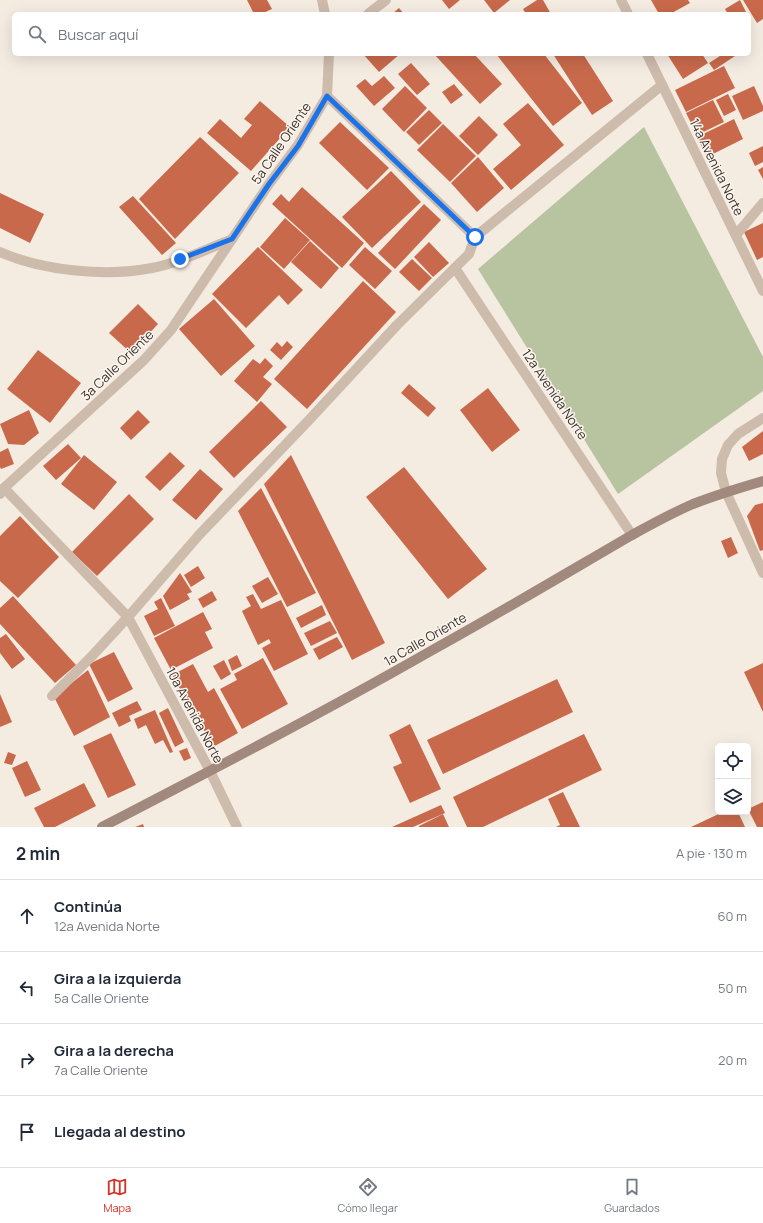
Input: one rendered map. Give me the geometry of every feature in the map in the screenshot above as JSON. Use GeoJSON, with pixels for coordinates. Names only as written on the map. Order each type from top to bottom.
{"type":"FeatureCollection","features":[{"type":"Feature","properties":{"kind":"street"},"geometry":{"type":"LineString","coordinates":[[322,0],[325,12]]}},
{"type":"Feature","properties":{"kind":"street"},"geometry":{"type":"LineString","coordinates":[[371,12],[386,0]]}},
{"type":"Feature","properties":{"kind":"street"},"geometry":{"type":"LineString","coordinates":[[621,0],[627,12]]}},
{"type":"Feature","properties":{"kind":"street","name":"5a Calle Oriente"},"geometry":{"type":"LineString","coordinates":[[232,239],[269,184],[298,146],[327,96],[330,56]]}},
{"type":"Feature","properties":{"kind":"street","name":"14a Avenida Norte"},"geometry":{"type":"LineString","coordinates":[[648,56],[763,291]]}},
{"type":"Feature","properties":{"kind":"street"},"geometry":{"type":"LineString","coordinates":[[52,696],[92,656],[199,535],[397,325],[469,254],[475,237],[662,85]]}},
{"type":"Feature","properties":{"kind":"street"},"geometry":{"type":"LineString","coordinates":[[327,96],[475,237]]}},
{"type":"Feature","properties":{"kind":"street"},"geometry":{"type":"LineString","coordinates":[[736,235],[763,203]]}},
{"type":"Feature","properties":{"kind":"street"},"geometry":{"type":"LineString","coordinates":[[0,252],[8,256],[37,264],[70,270],[122,273],[154,268],[232,239]]}},
{"type":"Feature","properties":{"kind":"street","name":"3a Calle Oriente"},"geometry":{"type":"LineString","coordinates":[[2,491],[144,360],[171,330],[232,239]]}},
{"type":"Feature","properties":{"kind":"street","name":"12a Avenida Norte"},"geometry":{"type":"LineString","coordinates":[[455,268],[632,535]]}},
{"type":"Feature","properties":{"kind":"street"},"geometry":{"type":"LineString","coordinates":[[763,418],[738,434],[728,445],[722,458],[721,473],[726,492],[763,572]]}},
{"type":"Feature","properties":{"kind":"street","name":"1a Calle Oriente"},"geometry":{"type":"LineString","coordinates":[[102,827],[337,704],[660,520],[692,504],[763,481]]}},
{"type":"Feature","properties":{"kind":"street","name":"10a Avenida Norte"},"geometry":{"type":"LineString","coordinates":[[2,491],[128,617],[210,771],[237,827]]}},
{"type":"Feature","properties":{"kind":"green space"},"geometry":{"type":"Polygon","coordinates":[[[644,127],[763,357],[763,391],[618,494],[478,269],[644,127]]]}},
{"type":"Feature","properties":{"kind":"building"},"geometry":{"type":"Polygon","coordinates":[[[247,0],[267,0],[272,9],[265,12],[253,12],[247,0]]]}},
{"type":"Feature","properties":{"kind":"building"},"geometry":{"type":"Polygon","coordinates":[[[442,0],[460,0],[449,9],[442,0]]]}},
{"type":"Feature","properties":{"kind":"building"},"geometry":{"type":"Polygon","coordinates":[[[484,0],[510,0],[495,12],[493,12],[484,0]]]}},
{"type":"Feature","properties":{"kind":"building"},"geometry":{"type":"Polygon","coordinates":[[[537,0],[543,0],[550,12],[525,12],[523,9],[537,0]]]}},
{"type":"Feature","properties":{"kind":"building"},"geometry":{"type":"Polygon","coordinates":[[[651,0],[688,0],[690,3],[674,12],[658,12],[651,0]]]}},
{"type":"Feature","properties":{"kind":"building"},"geometry":{"type":"Polygon","coordinates":[[[740,0],[746,12],[727,12],[725,9],[740,0]]]}},
{"type":"Feature","properties":{"kind":"building"},"geometry":{"type":"Polygon","coordinates":[[[743,0],[763,0],[763,19],[757,23],[743,0]]]}},
{"type":"Feature","properties":{"kind":"building"},"geometry":{"type":"Polygon","coordinates":[[[399,8],[402,12],[394,12],[399,8]]]}},
{"type":"Feature","properties":{"kind":"building"},"geometry":{"type":"Polygon","coordinates":[[[365,56],[398,56],[379,72],[365,56]]]}},
{"type":"Feature","properties":{"kind":"building"},"geometry":{"type":"Polygon","coordinates":[[[436,56],[476,56],[502,84],[480,104],[436,56]]]}},
{"type":"Feature","properties":{"kind":"building"},"geometry":{"type":"Polygon","coordinates":[[[498,56],[546,56],[582,103],[553,126],[498,56]]]}},
{"type":"Feature","properties":{"kind":"building"},"geometry":{"type":"Polygon","coordinates":[[[554,56],[584,56],[613,101],[592,115],[554,56]]]}},
{"type":"Feature","properties":{"kind":"building"},"geometry":{"type":"Polygon","coordinates":[[[668,56],[703,56],[708,63],[683,79],[668,56]]]}},
{"type":"Feature","properties":{"kind":"building"},"geometry":{"type":"Polygon","coordinates":[[[720,56],[735,56],[714,70],[709,63],[720,56]]]}},
{"type":"Feature","properties":{"kind":"building"},"geometry":{"type":"Polygon","coordinates":[[[411,63],[430,84],[417,95],[398,74],[411,63]]]}},
{"type":"Feature","properties":{"kind":"building"},"geometry":{"type":"Polygon","coordinates":[[[724,66],[735,88],[686,112],[675,90],[724,66]]]}},
{"type":"Feature","properties":{"kind":"building"},"geometry":{"type":"Polygon","coordinates":[[[384,76],[395,88],[374,106],[356,86],[365,79],[372,86],[384,76]]]}},
{"type":"Feature","properties":{"kind":"building"},"geometry":{"type":"Polygon","coordinates":[[[454,84],[463,95],[451,104],[442,92],[454,84]]]}},
{"type":"Feature","properties":{"kind":"building"},"geometry":{"type":"Polygon","coordinates":[[[405,86],[427,108],[404,132],[382,109],[405,86]]]}},
{"type":"Feature","properties":{"kind":"building"},"geometry":{"type":"Polygon","coordinates":[[[754,86],[763,106],[763,111],[743,120],[732,96],[754,86]]]}},
{"type":"Feature","properties":{"kind":"building"},"geometry":{"type":"Polygon","coordinates":[[[728,94],[736,110],[724,116],[716,100],[728,94]]]}},
{"type":"Feature","properties":{"kind":"building"},"geometry":{"type":"Polygon","coordinates":[[[713,100],[724,122],[697,135],[686,113],[713,100]]]}},
{"type":"Feature","properties":{"kind":"building"},"geometry":{"type":"Polygon","coordinates":[[[260,101],[290,127],[251,171],[207,133],[220,119],[241,138],[252,125],[244,119],[260,101]]]}},
{"type":"Feature","properties":{"kind":"building"},"geometry":{"type":"Polygon","coordinates":[[[528,103],[564,145],[511,190],[493,169],[521,145],[503,124],[528,103]]]}},
{"type":"Feature","properties":{"kind":"building"},"geometry":{"type":"Polygon","coordinates":[[[429,110],[442,123],[419,145],[406,132],[429,110]]]}},
{"type":"Feature","properties":{"kind":"building"},"geometry":{"type":"Polygon","coordinates":[[[479,116],[498,135],[478,155],[459,136],[479,116]]]}},
{"type":"Feature","properties":{"kind":"building"},"geometry":{"type":"Polygon","coordinates":[[[734,119],[743,139],[707,157],[697,137],[734,119]]]}},
{"type":"Feature","properties":{"kind":"building"},"geometry":{"type":"Polygon","coordinates":[[[340,122],[389,168],[367,190],[319,143],[340,122]]]}},
{"type":"Feature","properties":{"kind":"building"},"geometry":{"type":"Polygon","coordinates":[[[443,124],[476,156],[450,182],[417,150],[443,124]]]}},
{"type":"Feature","properties":{"kind":"building"},"geometry":{"type":"Polygon","coordinates":[[[200,137],[239,173],[175,239],[139,199],[200,137]]]}},
{"type":"Feature","properties":{"kind":"building"},"geometry":{"type":"Polygon","coordinates":[[[763,146],[763,162],[755,166],[749,153],[763,146]]]}},
{"type":"Feature","properties":{"kind":"building"},"geometry":{"type":"Polygon","coordinates":[[[478,157],[504,188],[477,212],[451,183],[478,157]]]}},
{"type":"Feature","properties":{"kind":"building"},"geometry":{"type":"Polygon","coordinates":[[[763,167],[763,179],[758,170],[763,167]]]}},
{"type":"Feature","properties":{"kind":"building"},"geometry":{"type":"Polygon","coordinates":[[[391,171],[421,202],[372,248],[342,217],[391,171]]]}},
{"type":"Feature","properties":{"kind":"building"},"geometry":{"type":"Polygon","coordinates":[[[302,187],[364,243],[342,268],[272,204],[281,194],[289,202],[302,187]]]}},
{"type":"Feature","properties":{"kind":"building"},"geometry":{"type":"Polygon","coordinates":[[[0,193],[44,214],[30,243],[0,228],[0,193]]]}},
{"type":"Feature","properties":{"kind":"building"},"geometry":{"type":"Polygon","coordinates":[[[133,196],[176,243],[162,255],[119,207],[133,196]]]}},
{"type":"Feature","properties":{"kind":"building"},"geometry":{"type":"Polygon","coordinates":[[[424,204],[441,220],[395,269],[378,253],[424,204]]]}},
{"type":"Feature","properties":{"kind":"building"},"geometry":{"type":"Polygon","coordinates":[[[285,218],[310,240],[284,269],[260,247],[285,218]]]}},
{"type":"Feature","properties":{"kind":"building"},"geometry":{"type":"Polygon","coordinates":[[[763,223],[763,257],[757,260],[744,232],[763,223]]]}},
{"type":"Feature","properties":{"kind":"building"},"geometry":{"type":"Polygon","coordinates":[[[310,241],[339,268],[321,289],[291,262],[310,241]]]}},
{"type":"Feature","properties":{"kind":"building"},"geometry":{"type":"Polygon","coordinates":[[[429,242],[449,263],[433,277],[414,257],[429,242]]]}},
{"type":"Feature","properties":{"kind":"building"},"geometry":{"type":"Polygon","coordinates":[[[258,247],[303,290],[288,305],[279,295],[246,328],[212,294],[258,247]]]}},
{"type":"Feature","properties":{"kind":"building"},"geometry":{"type":"Polygon","coordinates":[[[365,247],[392,271],[375,289],[349,265],[365,247]]]}},
{"type":"Feature","properties":{"kind":"building"},"geometry":{"type":"Polygon","coordinates":[[[412,259],[432,278],[419,291],[399,272],[412,259]]]}},
{"type":"Feature","properties":{"kind":"building"},"geometry":{"type":"Polygon","coordinates":[[[363,281],[396,312],[307,409],[274,379],[363,281]]]}},
{"type":"Feature","properties":{"kind":"building"},"geometry":{"type":"Polygon","coordinates":[[[214,299],[255,346],[221,376],[179,329],[214,299]]]}},
{"type":"Feature","properties":{"kind":"building"},"geometry":{"type":"Polygon","coordinates":[[[138,304],[158,324],[131,353],[109,333],[138,304]]]}},
{"type":"Feature","properties":{"kind":"building"},"geometry":{"type":"Polygon","coordinates":[[[287,341],[293,347],[281,360],[270,350],[277,342],[282,347],[287,341]]]}},
{"type":"Feature","properties":{"kind":"building"},"geometry":{"type":"Polygon","coordinates":[[[38,350],[81,383],[50,423],[7,389],[38,350]]]}},
{"type":"Feature","properties":{"kind":"building"},"geometry":{"type":"Polygon","coordinates":[[[265,358],[273,366],[263,377],[272,384],[257,402],[234,381],[253,359],[260,364],[265,358]]]}},
{"type":"Feature","properties":{"kind":"building"},"geometry":{"type":"Polygon","coordinates":[[[409,384],[436,408],[428,417],[401,393],[409,384]]]}},
{"type":"Feature","properties":{"kind":"building"},"geometry":{"type":"Polygon","coordinates":[[[488,388],[520,430],[492,452],[460,410],[488,388]]]}},
{"type":"Feature","properties":{"kind":"building"},"geometry":{"type":"Polygon","coordinates":[[[261,401],[287,427],[234,478],[209,452],[261,401]]]}},
{"type":"Feature","properties":{"kind":"building"},"geometry":{"type":"Polygon","coordinates":[[[29,410],[39,433],[24,445],[8,444],[0,424],[29,410]]]}},
{"type":"Feature","properties":{"kind":"building"},"geometry":{"type":"Polygon","coordinates":[[[138,410],[150,422],[131,440],[120,428],[138,410]]]}},
{"type":"Feature","properties":{"kind":"building"},"geometry":{"type":"Polygon","coordinates":[[[763,431],[763,454],[749,461],[742,447],[763,431]]]}},
{"type":"Feature","properties":{"kind":"building"},"geometry":{"type":"Polygon","coordinates":[[[68,444],[81,458],[56,480],[43,466],[68,444]]]}},
{"type":"Feature","properties":{"kind":"building"},"geometry":{"type":"Polygon","coordinates":[[[8,448],[14,464],[1,469],[0,452],[8,448]]]}},
{"type":"Feature","properties":{"kind":"building"},"geometry":{"type":"Polygon","coordinates":[[[170,452],[185,466],[160,491],[145,477],[170,452]]]}},
{"type":"Feature","properties":{"kind":"building"},"geometry":{"type":"Polygon","coordinates":[[[84,455],[117,482],[94,510],[61,484],[84,455]]]}},
{"type":"Feature","properties":{"kind":"building"},"geometry":{"type":"Polygon","coordinates":[[[291,455],[385,643],[352,660],[264,484],[291,455]]]}},
{"type":"Feature","properties":{"kind":"building"},"geometry":{"type":"Polygon","coordinates":[[[404,467],[487,569],[448,599],[366,497],[404,467]]]}},
{"type":"Feature","properties":{"kind":"building"},"geometry":{"type":"Polygon","coordinates":[[[200,469],[223,489],[196,520],[172,500],[200,469]]]}},
{"type":"Feature","properties":{"kind":"building"},"geometry":{"type":"Polygon","coordinates":[[[261,488],[316,593],[287,607],[238,511],[261,488]]]}},
{"type":"Feature","properties":{"kind":"building"},"geometry":{"type":"Polygon","coordinates":[[[129,494],[154,519],[97,576],[72,552],[129,494]]]}},
{"type":"Feature","properties":{"kind":"building"},"geometry":{"type":"Polygon","coordinates":[[[763,503],[763,550],[760,551],[747,516],[755,505],[763,503]]]}},
{"type":"Feature","properties":{"kind":"building"},"geometry":{"type":"Polygon","coordinates":[[[20,516],[59,557],[18,598],[0,581],[0,536],[20,516]]]}},
{"type":"Feature","properties":{"kind":"building"},"geometry":{"type":"Polygon","coordinates":[[[731,537],[738,553],[728,558],[721,541],[731,537]]]}},
{"type":"Feature","properties":{"kind":"building"},"geometry":{"type":"Polygon","coordinates":[[[198,566],[205,578],[191,587],[184,575],[198,566]]]}},
{"type":"Feature","properties":{"kind":"building"},"geometry":{"type":"Polygon","coordinates":[[[180,573],[192,592],[187,594],[190,599],[170,610],[163,596],[180,573]]]}},
{"type":"Feature","properties":{"kind":"building"},"geometry":{"type":"Polygon","coordinates":[[[268,577],[278,594],[262,603],[252,586],[268,577]]]}},
{"type":"Feature","properties":{"kind":"building"},"geometry":{"type":"Polygon","coordinates":[[[212,591],[217,600],[203,608],[198,599],[212,591]]]}},
{"type":"Feature","properties":{"kind":"building"},"geometry":{"type":"Polygon","coordinates":[[[253,594],[261,609],[281,600],[308,654],[274,671],[262,648],[271,643],[269,639],[258,645],[242,611],[251,606],[246,597],[253,594]]]}},
{"type":"Feature","properties":{"kind":"building"},"geometry":{"type":"Polygon","coordinates":[[[13,596],[76,665],[55,683],[0,624],[0,608],[13,596]]]}},
{"type":"Feature","properties":{"kind":"building"},"geometry":{"type":"Polygon","coordinates":[[[161,598],[175,626],[154,636],[144,616],[158,609],[154,602],[161,598]]]}},
{"type":"Feature","properties":{"kind":"building"},"geometry":{"type":"Polygon","coordinates":[[[322,605],[326,615],[301,628],[296,618],[322,605]]]}},
{"type":"Feature","properties":{"kind":"building"},"geometry":{"type":"Polygon","coordinates":[[[203,612],[212,629],[205,632],[213,648],[171,670],[154,638],[203,612]]]}},
{"type":"Feature","properties":{"kind":"building"},"geometry":{"type":"Polygon","coordinates":[[[330,621],[337,633],[311,646],[304,633],[330,621]]]}},
{"type":"Feature","properties":{"kind":"building"},"geometry":{"type":"Polygon","coordinates":[[[6,634],[25,659],[12,669],[0,653],[0,638],[6,634]]]}},
{"type":"Feature","properties":{"kind":"building"},"geometry":{"type":"Polygon","coordinates":[[[337,637],[343,647],[319,660],[313,649],[337,637]]]}},
{"type":"Feature","properties":{"kind":"building"},"geometry":{"type":"Polygon","coordinates":[[[114,652],[133,689],[108,702],[89,664],[114,652]]]}},
{"type":"Feature","properties":{"kind":"building"},"geometry":{"type":"Polygon","coordinates":[[[237,655],[242,666],[232,671],[228,660],[237,655]]]}},
{"type":"Feature","properties":{"kind":"building"},"geometry":{"type":"Polygon","coordinates":[[[263,658],[288,704],[242,729],[220,689],[237,680],[234,674],[263,658]]]}},
{"type":"Feature","properties":{"kind":"building"},"geometry":{"type":"Polygon","coordinates":[[[224,660],[231,674],[221,680],[213,666],[224,660]]]}},
{"type":"Feature","properties":{"kind":"building"},"geometry":{"type":"Polygon","coordinates":[[[763,663],[763,712],[744,672],[763,663]]]}},
{"type":"Feature","properties":{"kind":"building"},"geometry":{"type":"Polygon","coordinates":[[[193,664],[208,692],[214,688],[238,733],[213,747],[172,675],[193,664]]]}},
{"type":"Feature","properties":{"kind":"building"},"geometry":{"type":"Polygon","coordinates":[[[88,670],[110,717],[74,736],[54,697],[88,670]]]}},
{"type":"Feature","properties":{"kind":"building"},"geometry":{"type":"Polygon","coordinates":[[[557,679],[573,712],[443,774],[427,740],[557,679]]]}},
{"type":"Feature","properties":{"kind":"building"},"geometry":{"type":"Polygon","coordinates":[[[0,694],[12,722],[0,727],[0,694]]]}},
{"type":"Feature","properties":{"kind":"building"},"geometry":{"type":"Polygon","coordinates":[[[137,701],[142,710],[129,716],[131,721],[119,727],[112,713],[137,701]]]}},
{"type":"Feature","properties":{"kind":"building"},"geometry":{"type":"Polygon","coordinates":[[[168,708],[184,742],[175,747],[159,713],[168,708]]]}},
{"type":"Feature","properties":{"kind":"building"},"geometry":{"type":"Polygon","coordinates":[[[155,710],[173,752],[170,753],[163,740],[155,744],[146,725],[138,729],[134,719],[155,710]]]}},
{"type":"Feature","properties":{"kind":"building"},"geometry":{"type":"Polygon","coordinates":[[[410,724],[441,789],[410,803],[393,767],[402,763],[389,735],[410,724]]]}},
{"type":"Feature","properties":{"kind":"building"},"geometry":{"type":"Polygon","coordinates":[[[111,733],[136,785],[108,798],[83,746],[111,733]]]}},
{"type":"Feature","properties":{"kind":"building"},"geometry":{"type":"Polygon","coordinates":[[[584,734],[602,770],[483,827],[467,827],[453,797],[584,734]]]}},
{"type":"Feature","properties":{"kind":"building"},"geometry":{"type":"Polygon","coordinates":[[[187,748],[191,758],[184,761],[179,751],[187,748]]]}},
{"type":"Feature","properties":{"kind":"building"},"geometry":{"type":"Polygon","coordinates":[[[8,752],[16,755],[12,765],[4,763],[8,752]]]}},
{"type":"Feature","properties":{"kind":"building"},"geometry":{"type":"Polygon","coordinates":[[[27,761],[41,790],[25,797],[12,768],[27,761]]]}},
{"type":"Feature","properties":{"kind":"building"},"geometry":{"type":"Polygon","coordinates":[[[84,783],[96,806],[55,827],[44,827],[34,808],[84,783]]]}},
{"type":"Feature","properties":{"kind":"building"},"geometry":{"type":"Polygon","coordinates":[[[563,792],[580,827],[556,827],[560,825],[548,799],[563,792]]]}},
{"type":"Feature","properties":{"kind":"building"},"geometry":{"type":"Polygon","coordinates":[[[763,802],[763,827],[757,827],[751,815],[751,808],[763,802]]]}},
{"type":"Feature","properties":{"kind":"building"},"geometry":{"type":"Polygon","coordinates":[[[441,805],[445,813],[413,827],[392,827],[441,805]]]}},
{"type":"Feature","properties":{"kind":"building"},"geometry":{"type":"Polygon","coordinates":[[[443,814],[449,827],[419,827],[419,826],[443,814]]]}},
{"type":"Feature","properties":{"kind":"building"},"geometry":{"type":"Polygon","coordinates":[[[717,815],[739,815],[745,827],[691,827],[717,815]]]}},
{"type":"Feature","properties":{"kind":"building"},"geometry":{"type":"Polygon","coordinates":[[[143,824],[144,827],[135,827],[143,824]]]}},
{"type":"Feature","properties":{"kind":"route"},"geometry":{"type":"LineString","coordinates":[[180,259],[232,239],[269,184],[298,146],[327,96],[475,237]]}}]}
